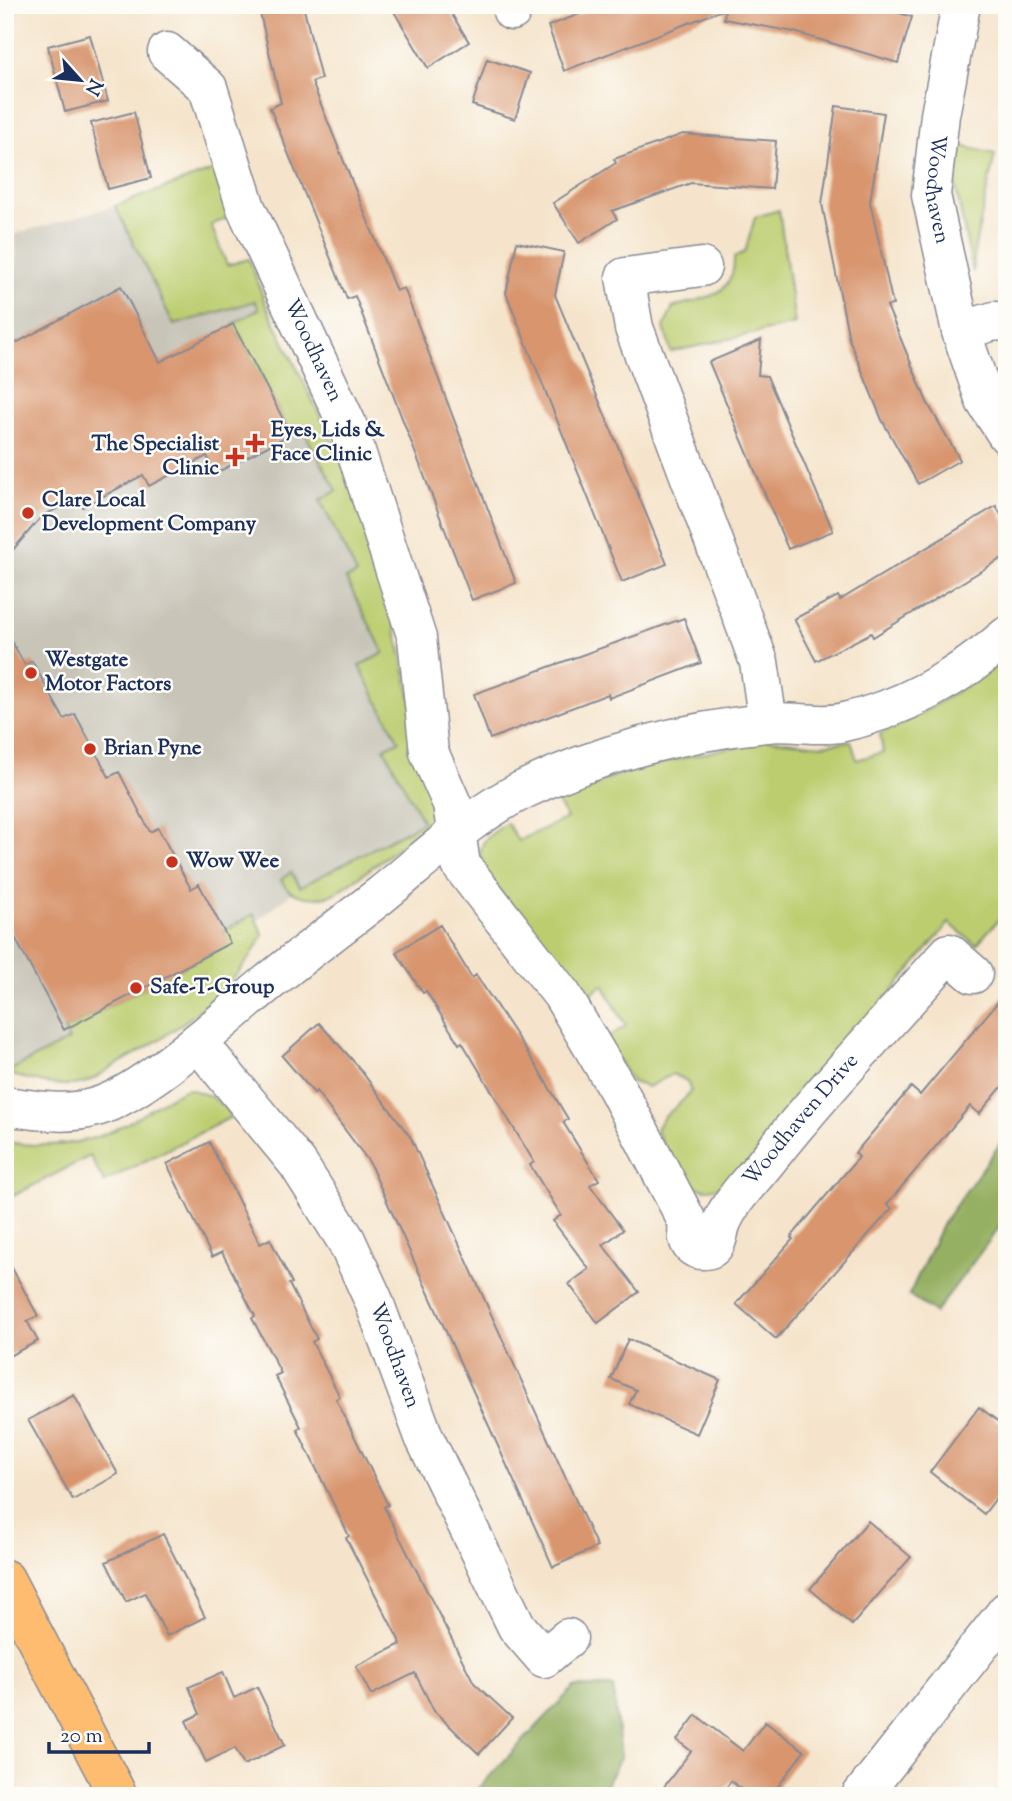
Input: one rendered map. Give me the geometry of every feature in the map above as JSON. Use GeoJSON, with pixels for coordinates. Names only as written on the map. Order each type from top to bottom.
{"type":"FeatureCollection","features":[{"type":"Feature","properties":{"kind":"main road"},"geometry":{"type":"LineString","coordinates":[[5,1579],[118,1796]]}},
{"type":"Feature","properties":{"kind":"street","name":"Woodhaven"},"geometry":{"type":"LineString","coordinates":[[961,5],[940,115],[931,195],[961,331],[985,401],[1007,435]]}},
{"type":"Feature","properties":{"kind":"street","name":"Woodhaven"},"geometry":{"type":"LineString","coordinates":[[167,51],[208,88],[246,208],[299,328],[347,424],[417,638],[429,752],[452,804],[461,865],[562,995],[664,1178]]}},
{"type":"Feature","properties":{"kind":"street"},"geometry":{"type":"LineString","coordinates":[[702,267],[625,277],[634,328],[759,662],[768,723]]}},
{"type":"Feature","properties":{"kind":"street"},"geometry":{"type":"LineString","coordinates":[[961,331],[995,321],[1007,322]]}},
{"type":"Feature","properties":{"kind":"street"},"geometry":{"type":"LineString","coordinates":[[5,1106],[55,1114],[97,1107],[138,1084],[198,1042],[307,949],[381,895],[457,830],[523,790],[596,761],[679,737],[768,723],[839,723],[903,702],[952,677],[1007,636]]}},
{"type":"Feature","properties":{"kind":"street","name":"Woodhaven Drive"},"geometry":{"type":"LineString","coordinates":[[664,1178],[688,1223],[686,1235],[692,1246],[702,1250],[713,1247],[728,1211],[774,1153],[948,953],[972,974]]}},
{"type":"Feature","properties":{"kind":"street","name":"Woodhaven"},"geometry":{"type":"LineString","coordinates":[[198,1042],[298,1164],[346,1240],[373,1298],[424,1437],[517,1627],[544,1658],[568,1638]]}},
{"type":"Feature","properties":{"kind":"street"},"geometry":{"type":"LineString","coordinates":[[861,1796],[1007,1611]]}},
{"type":"Feature","properties":{"kind":"shaded area"},"geometry":{"type":"Polygon","coordinates":[[[115,206],[174,325],[255,300],[313,423],[303,430],[337,491],[320,501],[357,574],[346,580],[384,653],[360,666],[399,741],[385,749],[423,822],[299,887],[230,943],[64,1030],[69,1040],[6,1073],[5,268],[17,264],[15,234],[115,206]]]}},
{"type":"Feature","properties":{"kind":"green space"},"geometry":{"type":"Polygon","coordinates":[[[961,146],[995,154],[975,246],[973,273],[954,178],[961,146]]]}},
{"type":"Feature","properties":{"kind":"green space"},"geometry":{"type":"Polygon","coordinates":[[[214,170],[232,216],[211,225],[227,265],[249,259],[266,305],[346,469],[379,553],[436,811],[433,820],[363,874],[328,896],[307,897],[295,894],[281,880],[291,872],[300,887],[423,822],[384,748],[399,741],[359,666],[384,653],[346,579],[357,574],[320,500],[337,491],[303,430],[291,434],[233,324],[259,309],[255,301],[174,325],[115,206],[214,170]]]}},
{"type":"Feature","properties":{"kind":"green space"},"geometry":{"type":"Polygon","coordinates":[[[779,210],[795,324],[671,352],[664,327],[673,307],[707,297],[724,288],[733,270],[734,257],[745,252],[755,217],[779,210]]]}},
{"type":"Feature","properties":{"kind":"green space"},"geometry":{"type":"Polygon","coordinates":[[[1007,658],[1007,910],[976,945],[949,923],[737,1178],[720,1187],[695,1187],[677,1170],[656,1129],[663,1118],[691,1091],[687,1081],[673,1074],[648,1087],[632,1082],[605,1039],[626,1026],[603,985],[583,1000],[483,869],[480,853],[484,841],[507,823],[518,841],[567,818],[556,799],[628,771],[765,739],[821,745],[851,741],[857,760],[883,752],[880,734],[920,715],[1007,658]]]}},
{"type":"Feature","properties":{"kind":"green space"},"geometry":{"type":"Polygon","coordinates":[[[254,914],[263,935],[250,956],[217,995],[177,1028],[84,1083],[55,1084],[5,1073],[69,1040],[64,1030],[229,943],[223,931],[254,914]]]}},
{"type":"Feature","properties":{"kind":"green space"},"geometry":{"type":"Polygon","coordinates":[[[187,1089],[212,1098],[223,1106],[231,1117],[104,1182],[90,1156],[5,1200],[5,1142],[48,1145],[90,1139],[116,1129],[187,1089]]]}},
{"type":"Feature","properties":{"kind":"green space"},"geometry":{"type":"Polygon","coordinates":[[[1007,1134],[1007,1217],[935,1313],[909,1295],[943,1223],[1007,1134]]]}},
{"type":"Feature","properties":{"kind":"green space"},"geometry":{"type":"Polygon","coordinates":[[[574,1687],[613,1687],[621,1756],[600,1796],[471,1796],[574,1687]]]}},
{"type":"Feature","properties":{"kind":"building"},"geometry":{"type":"Polygon","coordinates":[[[258,5],[303,5],[321,79],[312,82],[396,291],[404,288],[516,583],[472,600],[355,296],[347,299],[270,108],[281,103],[258,5]]]}},
{"type":"Feature","properties":{"kind":"building"},"geometry":{"type":"Polygon","coordinates":[[[390,5],[446,5],[469,42],[428,68],[390,5]]]}},
{"type":"Feature","properties":{"kind":"building"},"geometry":{"type":"Polygon","coordinates":[[[603,5],[873,5],[912,17],[898,63],[794,32],[724,19],[725,9],[564,71],[548,26],[603,5]]]}},
{"type":"Feature","properties":{"kind":"building"},"geometry":{"type":"Polygon","coordinates":[[[90,35],[108,101],[65,112],[48,46],[90,35]]]}},
{"type":"Feature","properties":{"kind":"building"},"geometry":{"type":"Polygon","coordinates":[[[487,59],[530,73],[515,119],[472,105],[487,59]]]}},
{"type":"Feature","properties":{"kind":"building"},"geometry":{"type":"Polygon","coordinates":[[[836,106],[884,113],[870,202],[893,305],[887,306],[927,402],[960,460],[918,484],[882,420],[849,339],[822,204],[836,106]]]}},
{"type":"Feature","properties":{"kind":"building"},"geometry":{"type":"Polygon","coordinates":[[[134,112],[151,178],[108,189],[91,123],[134,112]]]}},
{"type":"Feature","properties":{"kind":"building"},"geometry":{"type":"Polygon","coordinates":[[[683,134],[776,141],[772,189],[691,183],[612,211],[617,219],[579,243],[553,203],[616,163],[614,159],[683,134]]]}},
{"type":"Feature","properties":{"kind":"building"},"geometry":{"type":"Polygon","coordinates":[[[517,242],[564,252],[555,295],[667,564],[622,582],[506,293],[517,242]]]}},
{"type":"Feature","properties":{"kind":"building"},"geometry":{"type":"Polygon","coordinates":[[[121,286],[160,362],[233,324],[291,434],[216,473],[207,456],[149,486],[143,475],[83,507],[77,499],[42,516],[5,559],[5,349],[121,286]]]}},
{"type":"Feature","properties":{"kind":"building"},"geometry":{"type":"Polygon","coordinates":[[[761,340],[758,375],[767,376],[833,531],[788,549],[709,362],[761,340]]]}},
{"type":"Feature","properties":{"kind":"building"},"geometry":{"type":"Polygon","coordinates":[[[996,506],[1007,525],[1007,555],[873,637],[871,633],[816,661],[794,619],[838,596],[840,600],[996,506]]]}},
{"type":"Feature","properties":{"kind":"building"},"geometry":{"type":"Polygon","coordinates":[[[684,618],[701,663],[609,698],[608,694],[490,739],[474,694],[684,618]]]}},
{"type":"Feature","properties":{"kind":"building"},"geometry":{"type":"Polygon","coordinates":[[[5,630],[25,665],[32,661],[64,719],[75,714],[109,777],[119,772],[150,832],[158,828],[191,889],[199,884],[230,943],[64,1030],[5,919],[5,630]]]}},
{"type":"Feature","properties":{"kind":"building"},"geometry":{"type":"Polygon","coordinates":[[[440,925],[472,978],[476,975],[537,1067],[568,1119],[563,1122],[599,1180],[590,1185],[623,1230],[603,1245],[639,1292],[598,1323],[569,1284],[589,1269],[553,1221],[561,1215],[530,1165],[534,1162],[462,1042],[459,1044],[426,991],[423,993],[396,952],[440,925]]]}},
{"type":"Feature","properties":{"kind":"building"},"geometry":{"type":"Polygon","coordinates":[[[1007,991],[1007,1081],[979,1114],[970,1106],[887,1204],[892,1208],[776,1339],[736,1304],[793,1239],[791,1237],[859,1157],[855,1153],[911,1087],[920,1095],[1007,991]]]}},
{"type":"Feature","properties":{"kind":"building"},"geometry":{"type":"Polygon","coordinates":[[[319,1023],[356,1064],[411,1138],[597,1547],[553,1567],[369,1162],[316,1091],[314,1093],[282,1056],[319,1023]]]}},
{"type":"Feature","properties":{"kind":"building"},"geometry":{"type":"Polygon","coordinates":[[[209,1142],[260,1244],[270,1239],[292,1283],[289,1284],[317,1339],[312,1342],[340,1397],[336,1399],[388,1505],[384,1507],[474,1683],[512,1718],[479,1754],[434,1711],[415,1673],[371,1695],[356,1666],[401,1644],[346,1538],[349,1536],[297,1429],[301,1427],[275,1376],[281,1373],[252,1318],[255,1316],[222,1252],[212,1257],[167,1164],[209,1142]]]}},
{"type":"Feature","properties":{"kind":"building"},"geometry":{"type":"Polygon","coordinates":[[[5,1255],[38,1316],[27,1321],[38,1341],[5,1358],[5,1255]]]}},
{"type":"Feature","properties":{"kind":"building"},"geometry":{"type":"Polygon","coordinates":[[[628,1339],[720,1380],[697,1434],[629,1404],[636,1390],[611,1379],[628,1339]]]}},
{"type":"Feature","properties":{"kind":"building"},"geometry":{"type":"Polygon","coordinates":[[[74,1395],[118,1474],[73,1500],[28,1420],[74,1395]]]}},
{"type":"Feature","properties":{"kind":"building"},"geometry":{"type":"Polygon","coordinates":[[[979,1407],[1007,1428],[1007,1484],[984,1514],[930,1472],[979,1407]]]}},
{"type":"Feature","properties":{"kind":"building"},"geometry":{"type":"Polygon","coordinates":[[[868,1521],[911,1557],[852,1625],[810,1589],[868,1521]]]}},
{"type":"Feature","properties":{"kind":"building"},"geometry":{"type":"Polygon","coordinates":[[[163,1534],[205,1617],[167,1636],[145,1593],[126,1602],[106,1562],[163,1534]]]}},
{"type":"Feature","properties":{"kind":"building"},"geometry":{"type":"Polygon","coordinates":[[[223,1672],[234,1698],[257,1687],[285,1745],[244,1765],[235,1748],[206,1762],[186,1721],[200,1714],[189,1687],[223,1672]]]}},
{"type":"Feature","properties":{"kind":"building"},"geometry":{"type":"Polygon","coordinates":[[[696,1715],[743,1751],[765,1722],[804,1751],[771,1796],[750,1796],[731,1781],[720,1796],[657,1796],[691,1751],[677,1740],[696,1715]]]}},
{"type":"Feature","properties":{"kind":"place","name":"Eyes, Lids & Face Clinic"},"geometry":{"type":"Point","coordinates":[255,443]}},
{"type":"Feature","properties":{"kind":"place","name":"The Specialist Clinic"},"geometry":{"type":"Point","coordinates":[235,457]}},
{"type":"Feature","properties":{"kind":"place","name":"Clare Local Development Company"},"geometry":{"type":"Point","coordinates":[28,513]}},
{"type":"Feature","properties":{"kind":"place","name":"Westgate Motor Factors"},"geometry":{"type":"Point","coordinates":[31,673]}},
{"type":"Feature","properties":{"kind":"place","name":"Brian Pyne"},"geometry":{"type":"Point","coordinates":[90,749]}},
{"type":"Feature","properties":{"kind":"place","name":"Wow Wee"},"geometry":{"type":"Point","coordinates":[172,862]}},
{"type":"Feature","properties":{"kind":"place","name":"Safe-T-Group"},"geometry":{"type":"Point","coordinates":[136,988]}}]}
